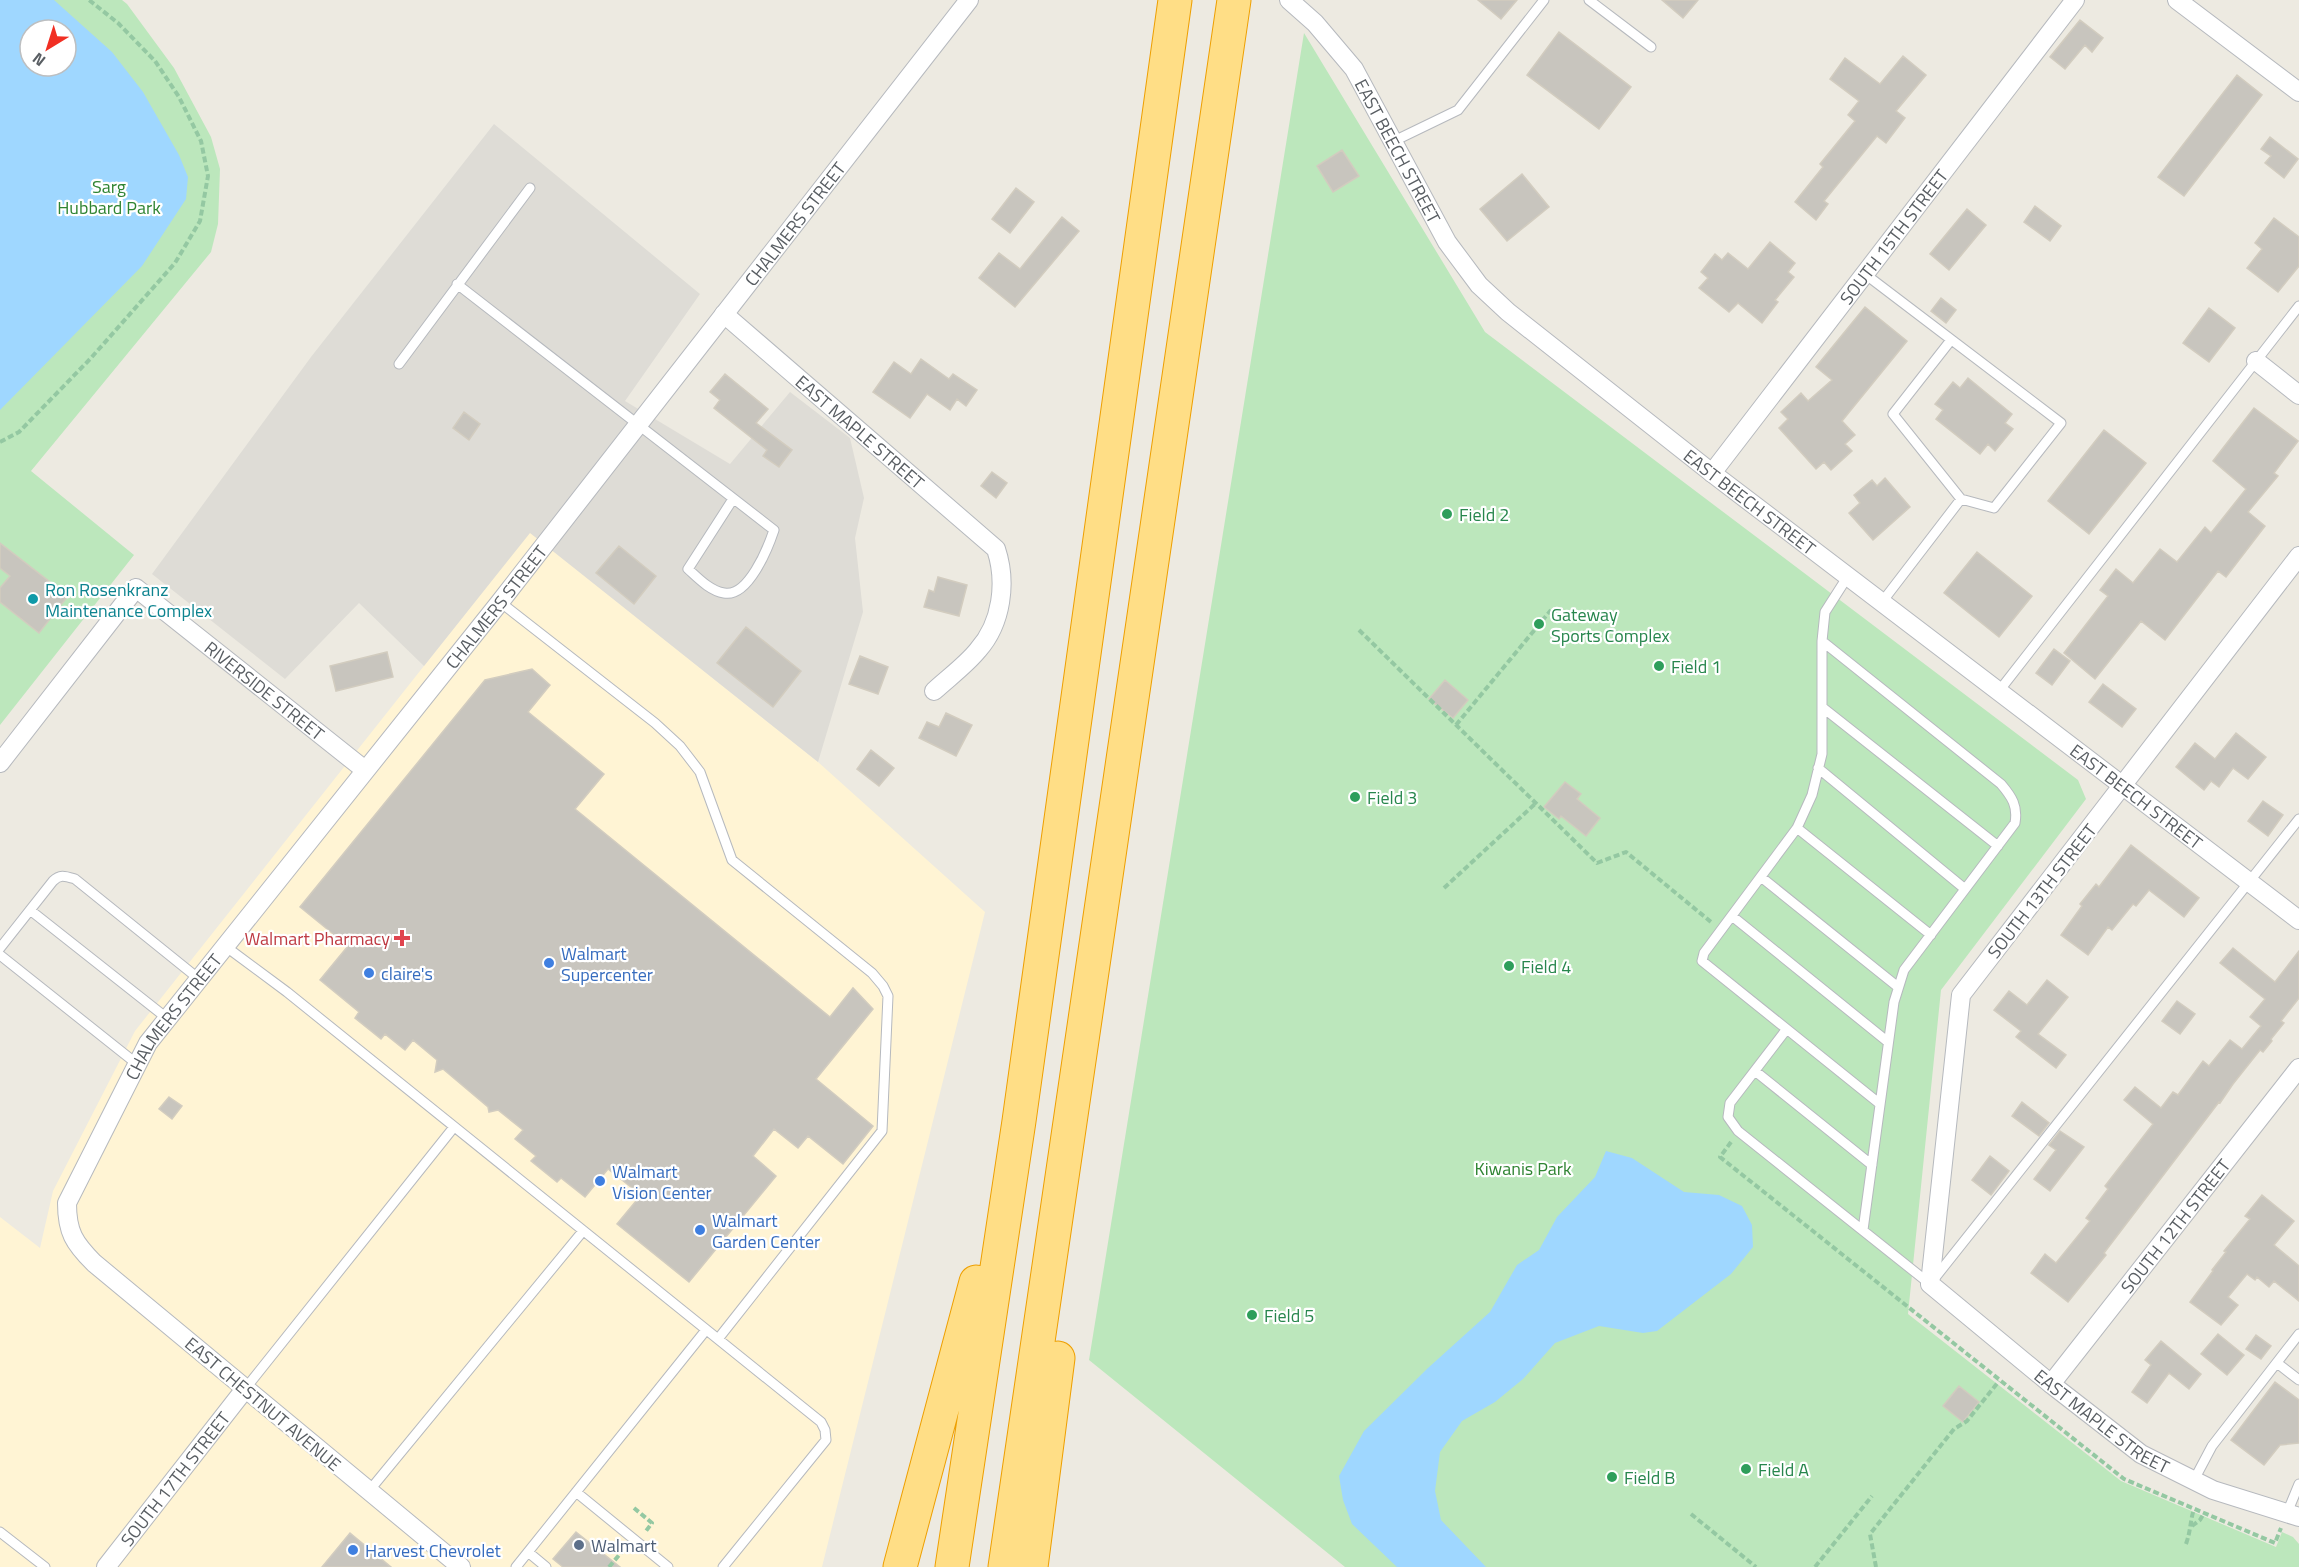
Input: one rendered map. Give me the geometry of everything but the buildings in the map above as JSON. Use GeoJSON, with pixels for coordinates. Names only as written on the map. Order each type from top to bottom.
{"type":"FeatureCollection","features":[{"type":"Feature","properties":{"kind":"highway"},"geometry":{"type":"LineString","coordinates":[[952,1567],[1019,1121],[1175,0]]}},
{"type":"Feature","properties":{"kind":"highway"},"geometry":{"type":"LineString","coordinates":[[1005,1567],[1233,4]]}},
{"type":"Feature","properties":{"kind":"highway"},"geometry":{"type":"LineString","coordinates":[[1030,1567],[1080,1198],[1122,767]]}},
{"type":"Feature","properties":{"kind":"highway"},"geometry":{"type":"LineString","coordinates":[[900,1567],[1019,1121]]}},
{"type":"Feature","properties":{"kind":"street","name":"CHALMERS STREET"},"geometry":{"type":"LineString","coordinates":[[72,1235],[67,1222],[67,1203],[148,1043],[500,602],[969,0]]}},
{"type":"Feature","properties":{"kind":"street","name":"EAST BEECH STREET"},"geometry":{"type":"LineString","coordinates":[[1289,0],[1315,23],[1353,69],[1447,242],[1479,285],[1508,312],[1712,473],[2299,920]]}},
{"type":"Feature","properties":{"kind":"street","name":"SOUTH 15TH STREET"},"geometry":{"type":"LineString","coordinates":[[1712,473],[2075,0]]}},
{"type":"Feature","properties":{"kind":"street"},"geometry":{"type":"LineString","coordinates":[[2188,3],[2299,92]]}},
{"type":"Feature","properties":{"kind":"street","name":"EAST MAPLE STREET"},"geometry":{"type":"LineString","coordinates":[[724,314],[996,549],[1001,564],[1003,588],[996,620],[979,649],[934,691]]}},
{"type":"Feature","properties":{"kind":"street"},"geometry":{"type":"LineString","coordinates":[[2256,361],[2299,395]]}},
{"type":"Feature","properties":{"kind":"street","name":"SOUTH 13TH STREET"},"geometry":{"type":"LineString","coordinates":[[1930,1284],[1962,995],[2299,556]]}},
{"type":"Feature","properties":{"kind":"street","name":"RIVERSIDE STREET"},"geometry":{"type":"LineString","coordinates":[[0,763],[136,588],[365,770]]}},
{"type":"Feature","properties":{"kind":"street","name":"SOUTH 12TH STREET"},"geometry":{"type":"LineString","coordinates":[[2051,1384],[2299,1068]]}},
{"type":"Feature","properties":{"kind":"street","name":"EAST CHESTNUT AVENUE"},"geometry":{"type":"LineString","coordinates":[[72,1235],[81,1250],[94,1263],[461,1567]]}},
{"type":"Feature","properties":{"kind":"street","name":"EAST MAPLE STREET"},"geometry":{"type":"LineString","coordinates":[[1930,1284],[2051,1384],[2141,1454],[2213,1490],[2293,1515]]}},
{"type":"Feature","properties":{"kind":"street","name":"SOUTH 17TH STREET"},"geometry":{"type":"LineString","coordinates":[[106,1567],[245,1389]]}},
{"type":"Feature","properties":{"kind":"lane"},"geometry":{"type":"LineString","coordinates":[[1394,141],[1458,110],[1544,0]]}},
{"type":"Feature","properties":{"kind":"lane"},"geometry":{"type":"LineString","coordinates":[[1589,0],[1651,47]]}},
{"type":"Feature","properties":{"kind":"lane"},"geometry":{"type":"LineString","coordinates":[[399,364],[530,188]]}},
{"type":"Feature","properties":{"kind":"lane"},"geometry":{"type":"LineString","coordinates":[[1865,274],[2061,423],[1994,508],[1961,498],[1893,414],[1951,340]]}},
{"type":"Feature","properties":{"kind":"lane"},"geometry":{"type":"LineString","coordinates":[[458,284],[774,530],[766,554],[746,584],[734,592],[725,594],[707,585],[688,569],[733,499]]}},
{"type":"Feature","properties":{"kind":"lane"},"geometry":{"type":"LineString","coordinates":[[1999,691],[2299,306]]}},
{"type":"Feature","properties":{"kind":"lane"},"geometry":{"type":"LineString","coordinates":[[1882,602],[1961,498]]}},
{"type":"Feature","properties":{"kind":"lane"},"geometry":{"type":"LineString","coordinates":[[1848,576],[1825,612],[1822,641],[1822,754],[1812,795],[1797,828],[1704,953],[1702,961],[1880,1104]]}},
{"type":"Feature","properties":{"kind":"lane"},"geometry":{"type":"LineString","coordinates":[[500,602],[655,723],[680,746],[700,772],[732,860],[872,974],[883,986],[888,996],[882,1131],[718,1339]]}},
{"type":"Feature","properties":{"kind":"lane"},"geometry":{"type":"LineString","coordinates":[[1822,641],[2001,784],[2013,798],[2017,814],[2015,823],[1904,970],[1898,987],[1888,1042],[1863,1230]]}},
{"type":"Feature","properties":{"kind":"lane"},"geometry":{"type":"LineString","coordinates":[[1822,707],[1998,846]]}},
{"type":"Feature","properties":{"kind":"lane"},"geometry":{"type":"LineString","coordinates":[[1818,768],[1965,889]]}},
{"type":"Feature","properties":{"kind":"lane"},"geometry":{"type":"LineString","coordinates":[[1786,1030],[1730,1103],[1728,1117],[1738,1131],[1930,1284],[2299,819]]}},
{"type":"Feature","properties":{"kind":"lane"},"geometry":{"type":"LineString","coordinates":[[1797,828],[1931,935]]}},
{"type":"Feature","properties":{"kind":"lane"},"geometry":{"type":"LineString","coordinates":[[0,948],[57,877],[64,875],[75,879],[199,979]]}},
{"type":"Feature","properties":{"kind":"lane"},"geometry":{"type":"LineString","coordinates":[[1761,877],[1898,987]]}},
{"type":"Feature","properties":{"kind":"lane"},"geometry":{"type":"LineString","coordinates":[[30,910],[168,1019]]}},
{"type":"Feature","properties":{"kind":"lane"},"geometry":{"type":"LineString","coordinates":[[1732,916],[1888,1042]]}},
{"type":"Feature","properties":{"kind":"lane"},"geometry":{"type":"LineString","coordinates":[[225,946],[287,992],[821,1422],[826,1440],[723,1567]]}},
{"type":"Feature","properties":{"kind":"lane"},"geometry":{"type":"LineString","coordinates":[[0,955],[137,1064]]}},
{"type":"Feature","properties":{"kind":"lane"},"geometry":{"type":"LineString","coordinates":[[1755,1071],[1872,1165]]}},
{"type":"Feature","properties":{"kind":"lane"},"geometry":{"type":"LineString","coordinates":[[245,1389],[454,1127]]}},
{"type":"Feature","properties":{"kind":"lane"},"geometry":{"type":"LineString","coordinates":[[369,1491],[583,1231]]}},
{"type":"Feature","properties":{"kind":"lane"},"geometry":{"type":"LineString","coordinates":[[516,1567],[706,1330]]}},
{"type":"Feature","properties":{"kind":"lane"},"geometry":{"type":"LineString","coordinates":[[2194,1480],[2212,1446],[2299,1334]]}},
{"type":"Feature","properties":{"kind":"lane"},"geometry":{"type":"LineString","coordinates":[[2277,1363],[2299,1380]]}},
{"type":"Feature","properties":{"kind":"lane"},"geometry":{"type":"LineString","coordinates":[[2293,1515],[2299,1484]]}},
{"type":"Feature","properties":{"kind":"lane"},"geometry":{"type":"LineString","coordinates":[[576,1492],[668,1567]]}},
{"type":"Feature","properties":{"kind":"lane"},"geometry":{"type":"LineString","coordinates":[[0,1532],[45,1567]]}},
{"type":"Feature","properties":{"kind":"lane"},"geometry":{"type":"LineString","coordinates":[[528,1552],[546,1567]]}},
{"type":"Feature","properties":{"kind":"path"},"geometry":{"type":"LineString","coordinates":[[0,442],[19,432],[91,358],[175,263],[200,221],[208,177],[201,141],[179,97],[155,61],[118,23],[89,0]]}},
{"type":"Feature","properties":{"kind":"path"},"geometry":{"type":"LineString","coordinates":[[1455,725],[1551,610]]}},
{"type":"Feature","properties":{"kind":"path"},"geometry":{"type":"LineString","coordinates":[[1359,630],[1597,863],[1626,852],[1721,930]]}},
{"type":"Feature","properties":{"kind":"path"},"geometry":{"type":"LineString","coordinates":[[1444,888],[1536,803]]}},
{"type":"Feature","properties":{"kind":"path"},"geometry":{"type":"LineString","coordinates":[[1738,1131],[1720,1157],[2124,1479],[2275,1543],[2293,1515]]}},
{"type":"Feature","properties":{"kind":"path"},"geometry":{"type":"LineString","coordinates":[[1876,1567],[1870,1534],[1954,1429],[1967,1421],[2000,1381]]}},
{"type":"Feature","properties":{"kind":"path"},"geometry":{"type":"LineString","coordinates":[[1815,1567],[1872,1496]]}},
{"type":"Feature","properties":{"kind":"path"},"geometry":{"type":"LineString","coordinates":[[634,1508],[652,1523],[649,1527]]}},
{"type":"Feature","properties":{"kind":"path"},"geometry":{"type":"LineString","coordinates":[[2186,1544],[2192,1526],[2191,1517],[2194,1509]]}},
{"type":"Feature","properties":{"kind":"path"},"geometry":{"type":"LineString","coordinates":[[2192,1526],[2200,1521],[2204,1513]]}},
{"type":"Feature","properties":{"kind":"path"},"geometry":{"type":"LineString","coordinates":[[1691,1514],[1756,1567]]}},
{"type":"Feature","properties":{"kind":"shaded area"},"geometry":{"type":"Polygon","coordinates":[[[494,124],[700,294],[625,401],[730,464],[790,392],[850,438],[864,498],[855,538],[863,612],[818,762],[530,533],[424,666],[359,603],[285,679],[152,574],[311,357],[494,124]]]}},
{"type":"Feature","properties":{"kind":"shaded area"},"geometry":{"type":"Polygon","coordinates":[[[530,532],[818,762],[985,912],[822,1567],[0,1567],[0,1217],[40,1248],[53,1191],[135,1031],[530,532]]]}},
{"type":"Feature","properties":{"kind":"green space","name":"Sarg Hubbard Park"},"geometry":{"type":"Polygon","coordinates":[[[0,0],[122,0],[174,68],[211,137],[220,169],[218,224],[211,252],[31,471],[134,555],[0,725],[0,0]]]}},
{"type":"Feature","properties":{"kind":"green space","name":"Kiwanis Park"},"geometry":{"type":"Polygon","coordinates":[[[1304,33],[1485,332],[2078,780],[2086,799],[1941,990],[1908,1314],[2121,1481],[2276,1547],[2282,1532],[2293,1537],[2299,1544],[2299,1567],[1345,1567],[1089,1360],[1304,33]]]}},
{"type":"Feature","properties":{"kind":"water"},"geometry":{"type":"Polygon","coordinates":[[[0,0],[54,0],[74,18],[18,18],[18,78],[78,78],[78,22],[112,52],[143,92],[179,155],[188,177],[186,199],[142,266],[0,410],[0,0]]]}},
{"type":"Feature","properties":{"kind":"water"},"geometry":{"type":"Polygon","coordinates":[[[1606,1151],[1632,1158],[1684,1192],[1719,1195],[1742,1206],[1752,1225],[1753,1247],[1731,1274],[1657,1331],[1643,1333],[1599,1326],[1555,1343],[1523,1379],[1495,1402],[1462,1421],[1440,1452],[1435,1491],[1441,1520],[1486,1567],[1397,1567],[1352,1524],[1343,1500],[1339,1476],[1364,1431],[1428,1368],[1490,1312],[1517,1265],[1539,1250],[1557,1217],[1595,1177],[1606,1151]]]}},
{"type":"Feature","properties":{"kind":"place","name":"Field 2"},"geometry":{"type":"Point","coordinates":[1447,514]}},
{"type":"Feature","properties":{"kind":"place","name":"Ron Rosenkranz Maintenance Complex"},"geometry":{"type":"Point","coordinates":[33,599]}},
{"type":"Feature","properties":{"kind":"place","name":"Gateway Sports Complex"},"geometry":{"type":"Point","coordinates":[1539,624]}},
{"type":"Feature","properties":{"kind":"place","name":"Field 1"},"geometry":{"type":"Point","coordinates":[1659,666]}},
{"type":"Feature","properties":{"kind":"place","name":"Field 3"},"geometry":{"type":"Point","coordinates":[1355,797]}},
{"type":"Feature","properties":{"kind":"place","name":"Walmart Pharmacy"},"geometry":{"type":"Point","coordinates":[402,938]}},
{"type":"Feature","properties":{"kind":"place","name":"Walmart Supercenter"},"geometry":{"type":"Point","coordinates":[549,963]}},
{"type":"Feature","properties":{"kind":"place","name":"Field 4"},"geometry":{"type":"Point","coordinates":[1509,966]}},
{"type":"Feature","properties":{"kind":"place","name":"claire's"},"geometry":{"type":"Point","coordinates":[369,973]}},
{"type":"Feature","properties":{"kind":"place","name":"Walmart Vision Center"},"geometry":{"type":"Point","coordinates":[600,1181]}},
{"type":"Feature","properties":{"kind":"place","name":"Walmart Garden Center"},"geometry":{"type":"Point","coordinates":[700,1230]}},
{"type":"Feature","properties":{"kind":"place","name":"Field 5"},"geometry":{"type":"Point","coordinates":[1252,1315]}},
{"type":"Feature","properties":{"kind":"place","name":"Field A"},"geometry":{"type":"Point","coordinates":[1746,1469]}},
{"type":"Feature","properties":{"kind":"place","name":"Field B"},"geometry":{"type":"Point","coordinates":[1612,1477]}},
{"type":"Feature","properties":{"kind":"place","name":"Walmart"},"geometry":{"type":"Point","coordinates":[579,1545]}},
{"type":"Feature","properties":{"kind":"place","name":"Harvest Chevrolet"},"geometry":{"type":"Point","coordinates":[353,1550]}}]}
